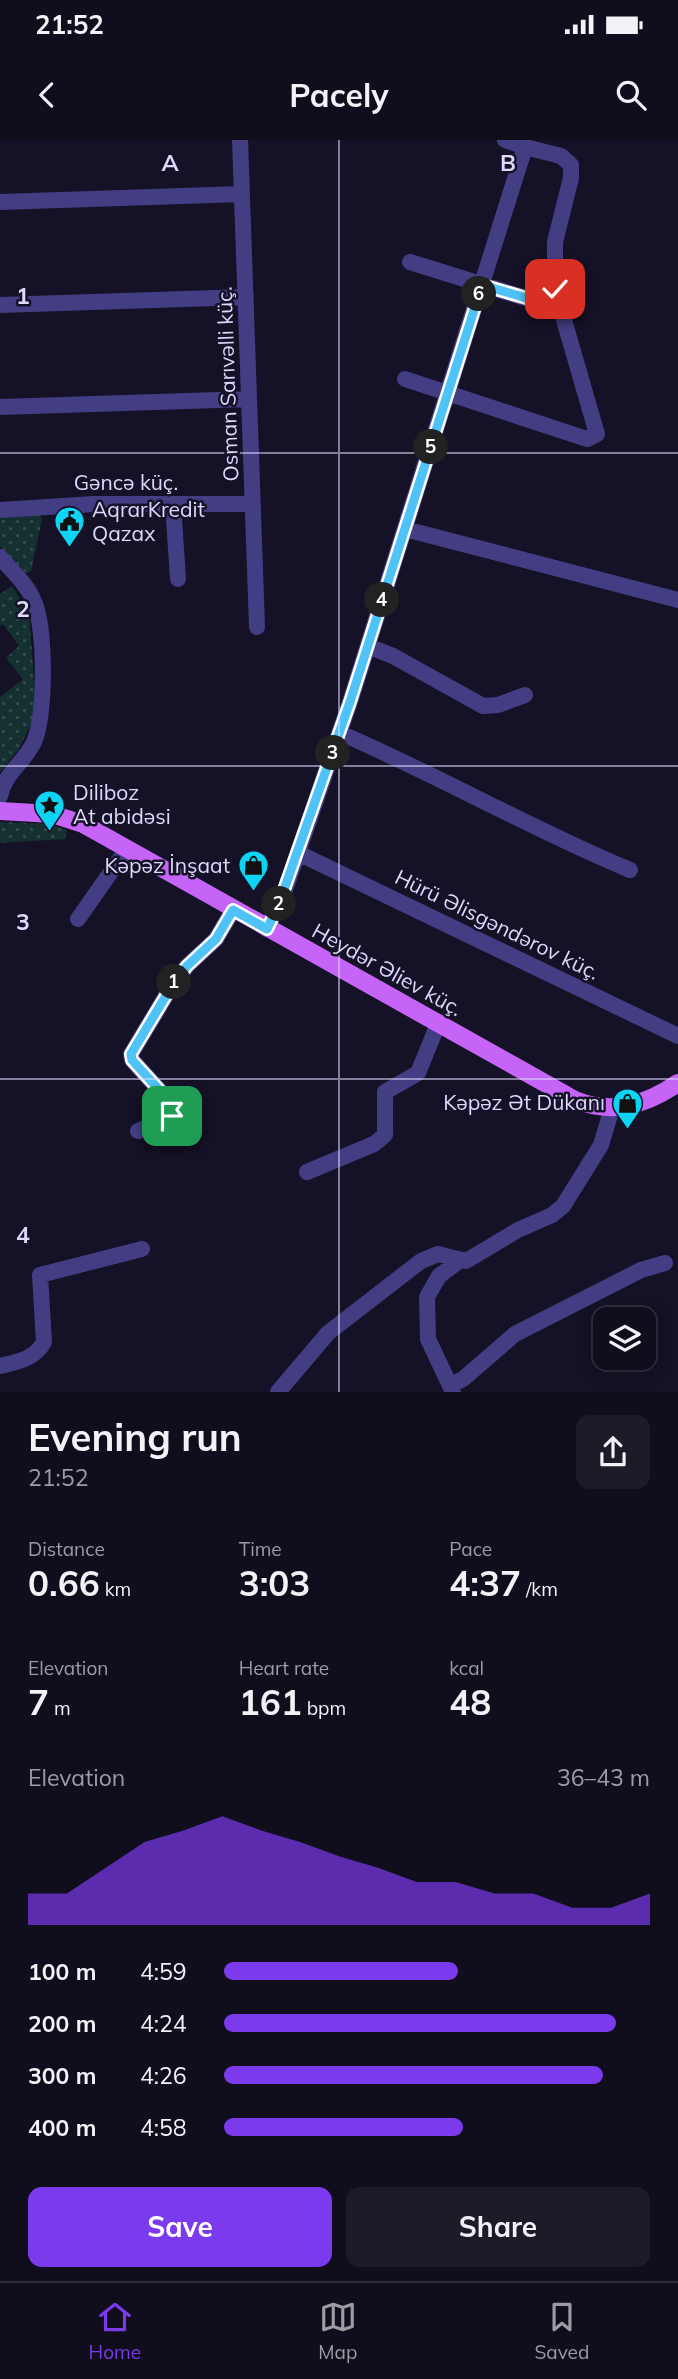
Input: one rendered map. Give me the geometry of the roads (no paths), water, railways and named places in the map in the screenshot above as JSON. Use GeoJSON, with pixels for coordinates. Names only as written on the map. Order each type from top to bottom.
{"type":"FeatureCollection","features":[{"type":"Feature","properties":{"kind":"main road","name":"Heydər Əliev küç."},"geometry":{"type":"LineString","coordinates":[[0,811],[62,817],[127,849],[575,1100],[612,1108],[637,1105],[678,1083]]}},
{"type":"Feature","properties":{"kind":"street","name":"Osman Sarıvəlli küç."},"geometry":{"type":"LineString","coordinates":[[240,140],[257,628]]}},
{"type":"Feature","properties":{"kind":"street"},"geometry":{"type":"LineString","coordinates":[[405,379],[593,439],[597,429],[558,303],[555,242],[571,178],[571,165],[561,156],[505,140]]}},
{"type":"Feature","properties":{"kind":"street"},"geometry":{"type":"LineString","coordinates":[[267,929],[285,890],[340,733],[525,147]]}},
{"type":"Feature","properties":{"kind":"street"},"geometry":{"type":"LineString","coordinates":[[0,202],[242,194]]}},
{"type":"Feature","properties":{"kind":"street"},"geometry":{"type":"LineString","coordinates":[[410,262],[538,302],[558,303]]}},
{"type":"Feature","properties":{"kind":"street"},"geometry":{"type":"LineString","coordinates":[[0,305],[246,298]]}},
{"type":"Feature","properties":{"kind":"street"},"geometry":{"type":"LineString","coordinates":[[0,407],[249,399]]}},
{"type":"Feature","properties":{"kind":"street","name":"Gəncə küç."},"geometry":{"type":"LineString","coordinates":[[0,510],[94,504],[253,504]]}},
{"type":"Feature","properties":{"kind":"street"},"geometry":{"type":"LineString","coordinates":[[173,504],[178,579]]}},
{"type":"Feature","properties":{"kind":"street"},"geometry":{"type":"LineString","coordinates":[[405,529],[678,600]]}},
{"type":"Feature","properties":{"kind":"street"},"geometry":{"type":"LineString","coordinates":[[0,557],[27,589],[36,606],[43,698],[36,738],[30,750],[8,774],[0,796]]}},
{"type":"Feature","properties":{"kind":"street"},"geometry":{"type":"LineString","coordinates":[[368,646],[393,656],[483,706],[498,705],[526,695]]}},
{"type":"Feature","properties":{"kind":"street"},"geometry":{"type":"LineString","coordinates":[[340,733],[398,758],[550,836],[630,870]]}},
{"type":"Feature","properties":{"kind":"street"},"geometry":{"type":"LineString","coordinates":[[78,919],[127,849]]}},
{"type":"Feature","properties":{"kind":"street","name":"Hürü Əlisgəndərov küç."},"geometry":{"type":"LineString","coordinates":[[298,853],[678,1036]]}},
{"type":"Feature","properties":{"kind":"street"},"geometry":{"type":"LineString","coordinates":[[138,1131],[168,1119],[172,1112],[163,1094],[132,1060],[131,1054],[173,984],[187,966],[216,939],[233,910]]}},
{"type":"Feature","properties":{"kind":"street"},"geometry":{"type":"LineString","coordinates":[[307,1172],[374,1144],[385,1135],[384,1092],[418,1073],[438,1024]]}},
{"type":"Feature","properties":{"kind":"street"},"geometry":{"type":"LineString","coordinates":[[612,1108],[601,1145],[563,1206],[552,1215],[518,1230],[483,1253],[459,1261],[439,1276],[427,1297],[428,1339],[452,1389],[515,1335],[641,1269],[665,1263]]}},
{"type":"Feature","properties":{"kind":"street"},"geometry":{"type":"LineString","coordinates":[[0,1366],[29,1358],[40,1350],[44,1342],[40,1275],[142,1249]]}},
{"type":"Feature","properties":{"kind":"street"},"geometry":{"type":"LineString","coordinates":[[278,1392],[328,1333],[411,1268],[438,1254],[459,1261]]}},
{"type":"Feature","properties":{"kind":"place","name":"AqrarKredit Qazax"},"geometry":{"type":"Point","coordinates":[69,549]}},
{"type":"Feature","properties":{"kind":"place","name":"Diliboz At abidəsi"},"geometry":{"type":"Point","coordinates":[50,832]}},
{"type":"Feature","properties":{"kind":"place","name":"Kəpəz İnşaat"},"geometry":{"type":"Point","coordinates":[253,893]}},
{"type":"Feature","properties":{"kind":"place","name":"Kəpəz Ət Dükanı"},"geometry":{"type":"Point","coordinates":[628,1130]}}]}
